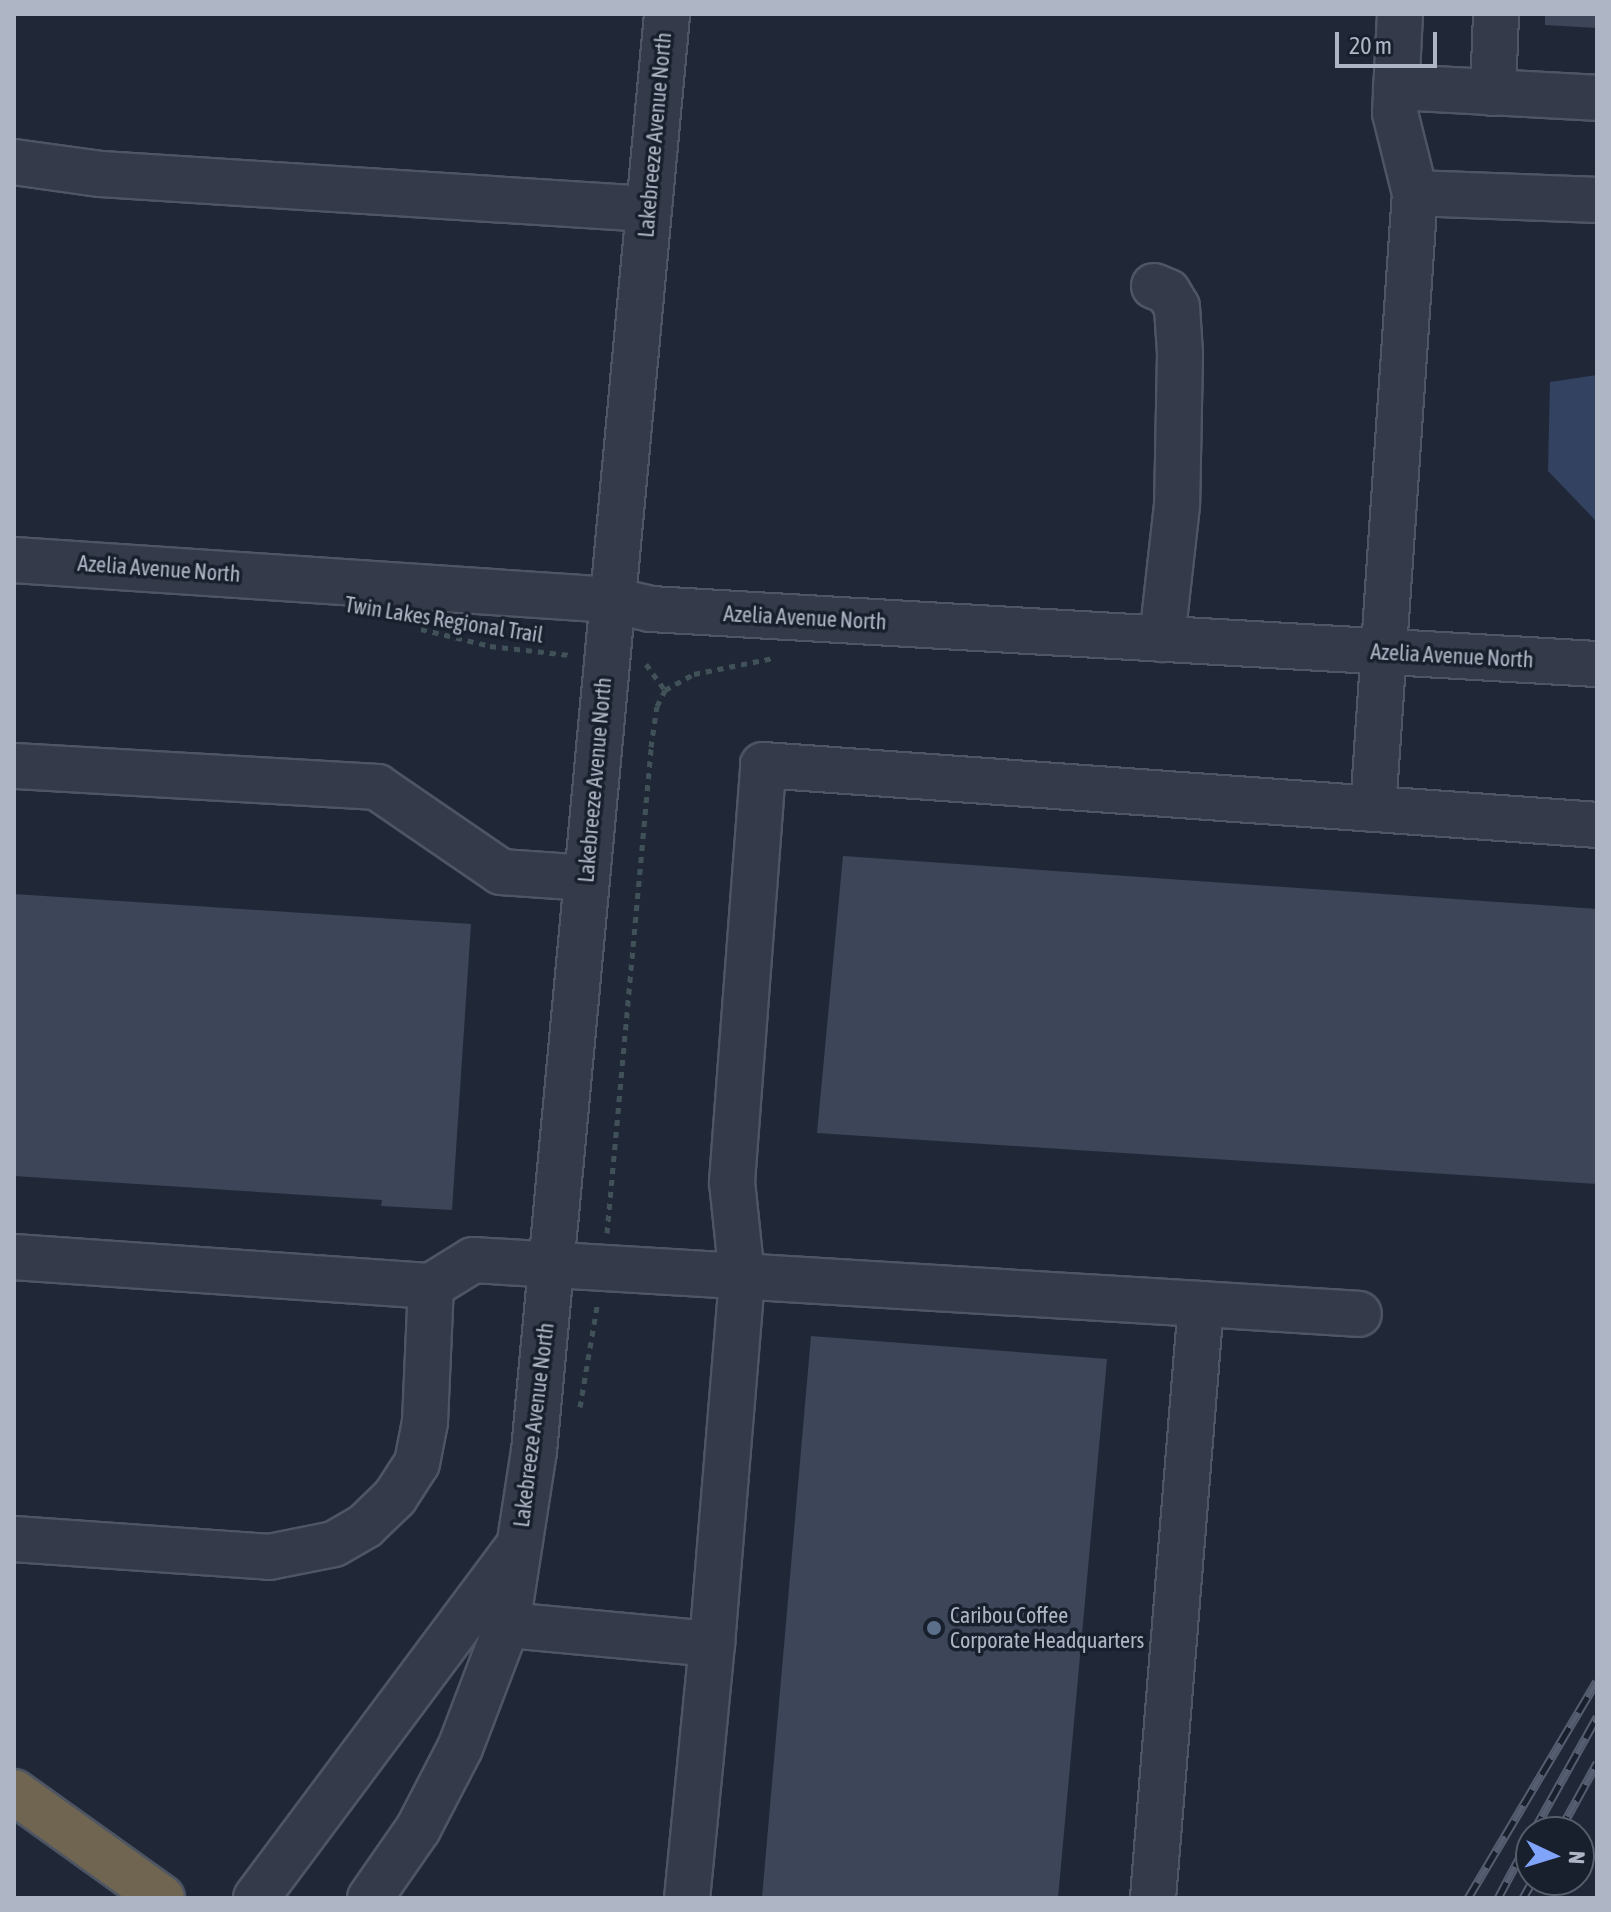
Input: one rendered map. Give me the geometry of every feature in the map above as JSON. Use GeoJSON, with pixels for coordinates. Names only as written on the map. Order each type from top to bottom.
{"type":"FeatureCollection","features":[{"type":"Feature","properties":{"kind":"highway"},"geometry":{"type":"LineString","coordinates":[[14,1792],[162,1898]]}},
{"type":"Feature","properties":{"kind":"street","name":"Lakebreeze Avenue North"},"geometry":{"type":"LineString","coordinates":[[370,1898],[418,1829],[460,1748],[507,1625],[552,1267],[587,878],[625,662],[612,600],[667,14]]}},
{"type":"Feature","properties":{"kind":"street"},"geometry":{"type":"LineString","coordinates":[[1373,809],[1415,193],[1395,113],[1400,14]]}},
{"type":"Feature","properties":{"kind":"street"},"geometry":{"type":"LineString","coordinates":[[1493,93],[1496,14]]}},
{"type":"Feature","properties":{"kind":"street"},"geometry":{"type":"LineString","coordinates":[[1396,87],[1597,98]]}},
{"type":"Feature","properties":{"kind":"street"},"geometry":{"type":"LineString","coordinates":[[14,162],[101,174],[648,209]]}},
{"type":"Feature","properties":{"kind":"street"},"geometry":{"type":"LineString","coordinates":[[1415,193],[1597,200]]}},
{"type":"Feature","properties":{"kind":"street"},"geometry":{"type":"LineString","coordinates":[[1154,286],[1168,292],[1177,307],[1180,354],[1177,505],[1162,639]]}},
{"type":"Feature","properties":{"kind":"street","name":"Azelia Avenue North"},"geometry":{"type":"LineString","coordinates":[[14,560],[612,600],[651,609],[1597,664]]}},
{"type":"Feature","properties":{"kind":"street"},"geometry":{"type":"LineString","coordinates":[[687,1898],[712,1644],[742,1277],[732,1182],[763,765],[1597,825]]}},
{"type":"Feature","properties":{"kind":"street"},"geometry":{"type":"LineString","coordinates":[[14,766],[377,787],[501,872],[587,878]]}},
{"type":"Feature","properties":{"kind":"street"},"geometry":{"type":"LineString","coordinates":[[14,1257],[431,1286],[473,1260],[1359,1314]]}},
{"type":"Feature","properties":{"kind":"street"},"geometry":{"type":"LineString","coordinates":[[14,1539],[269,1557],[334,1544],[365,1526],[395,1497],[417,1463],[425,1422],[431,1286]]}},
{"type":"Feature","properties":{"kind":"street"},"geometry":{"type":"LineString","coordinates":[[1153,1898],[1201,1304]]}},
{"type":"Feature","properties":{"kind":"street","name":"Lakebreeze Avenue North"},"geometry":{"type":"LineString","coordinates":[[256,1898],[519,1546]]}},
{"type":"Feature","properties":{"kind":"street"},"geometry":{"type":"LineString","coordinates":[[507,1625],[712,1644]]}},
{"type":"Feature","properties":{"kind":"path","name":"Twin Lakes Regional Trail"},"geometry":{"type":"LineString","coordinates":[[417,628],[490,646],[625,662]]}},
{"type":"Feature","properties":{"kind":"water"},"geometry":{"type":"Polygon","coordinates":[[[1597,375],[1597,522],[1548,471],[1550,382],[1597,375]]]}},
{"type":"Feature","properties":{"kind":"building"},"geometry":{"type":"Polygon","coordinates":[[[1545,14],[1597,14],[1597,28],[1545,25],[1545,14]]]}},
{"type":"Feature","properties":{"kind":"building"},"geometry":{"type":"Polygon","coordinates":[[[843,856],[1597,909],[1597,1184],[817,1133],[843,856]]]}},
{"type":"Feature","properties":{"kind":"building"},"geometry":{"type":"Polygon","coordinates":[[[14,894],[471,924],[452,1210],[381,1206],[382,1200],[14,1176],[14,894]]]}},
{"type":"Feature","properties":{"kind":"building","name":"Caribou Coffee Corporate Headquarters"},"geometry":{"type":"Polygon","coordinates":[[[811,1336],[1107,1359],[1058,1898],[762,1898],[811,1336]]]}},
{"type":"Feature","properties":{"kind":"railway"},"geometry":{"type":"LineString","coordinates":[[1468,1898],[1597,1681]]}},
{"type":"Feature","properties":{"kind":"railway"},"geometry":{"type":"LineString","coordinates":[[1542,1816],[1597,1717]]}},
{"type":"Feature","properties":{"kind":"railway"},"geometry":{"type":"LineString","coordinates":[[1568,1816],[1597,1763]]}},
{"type":"Feature","properties":{"kind":"railway"},"geometry":{"type":"LineString","coordinates":[[1498,1898],[1515,1866]]}},
{"type":"Feature","properties":{"kind":"place","name":"Caribou Coffee Corporate Headquarters"},"geometry":{"type":"Point","coordinates":[934,1628]}}]}
